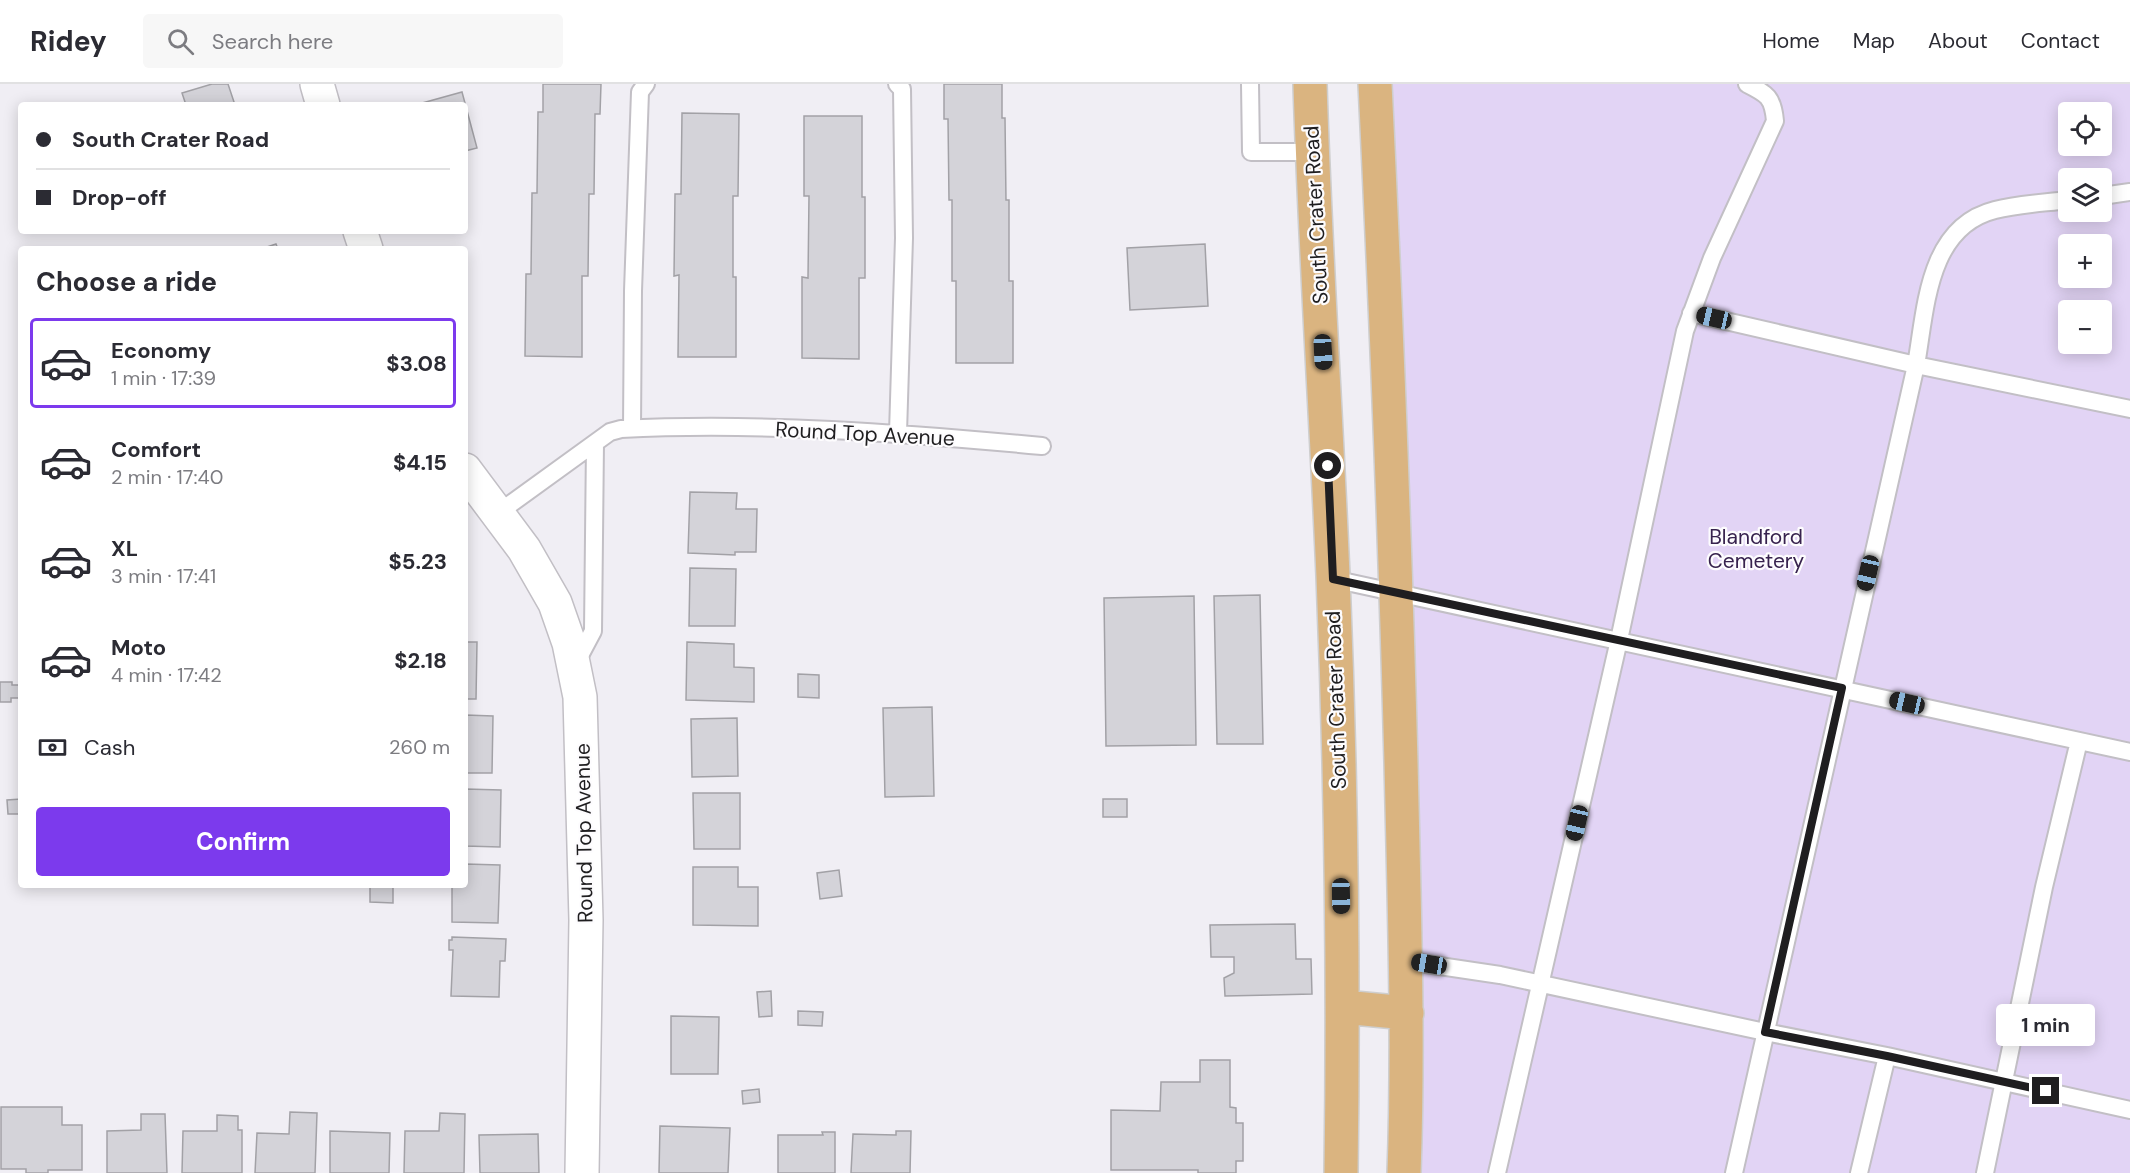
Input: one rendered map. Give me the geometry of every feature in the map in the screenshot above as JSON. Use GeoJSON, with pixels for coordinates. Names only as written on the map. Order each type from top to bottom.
{"type":"FeatureCollection","features":[{"type":"Feature","properties":{"kind":"main road","name":"South Crater Road"},"geometry":{"type":"LineString","coordinates":[[1310,84],[1333,579],[1342,1007],[1341,1173]]}},
{"type":"Feature","properties":{"kind":"main road"},"geometry":{"type":"LineString","coordinates":[[1375,84],[1396,593],[1406,961],[1407,1088],[1404,1173]]}},
{"type":"Feature","properties":{"kind":"main road"},"geometry":{"type":"LineString","coordinates":[[1342,1007],[1407,1013]]}},
{"type":"Feature","properties":{"kind":"street"},"geometry":{"type":"LineString","coordinates":[[316,84],[322,102]]}},
{"type":"Feature","properties":{"kind":"street","name":"Round Top Avenue"},"geometry":{"type":"LineString","coordinates":[[468,474],[524,549],[555,603],[569,643],[580,697],[583,741],[586,920],[582,1173]]}},
{"type":"Feature","properties":{"kind":"lane"},"geometry":{"type":"LineString","coordinates":[[632,428],[633,291],[640,92],[646,84]]}},
{"type":"Feature","properties":{"kind":"lane"},"geometry":{"type":"LineString","coordinates":[[897,84],[902,88],[904,238],[898,433]]}},
{"type":"Feature","properties":{"kind":"lane"},"geometry":{"type":"LineString","coordinates":[[1250,84],[1251,152],[1312,152]]}},
{"type":"Feature","properties":{"kind":"lane"},"geometry":{"type":"LineString","coordinates":[[1497,1173],[1619,640],[1685,331],[1712,258],[1775,120],[1773,105],[1765,93],[1747,84]]}},
{"type":"Feature","properties":{"kind":"lane"},"geometry":{"type":"LineString","coordinates":[[2112,195],[2130,192]]}},
{"type":"Feature","properties":{"kind":"lane"},"geometry":{"type":"LineString","coordinates":[[1734,1173],[1916,365],[1932,277],[1941,252],[1954,233],[1975,217],[1994,210],[2058,201]]}},
{"type":"Feature","properties":{"kind":"lane"},"geometry":{"type":"LineString","coordinates":[[1691,313],[1916,365],[2130,409]]}},
{"type":"Feature","properties":{"kind":"lane","name":"Round Top Avenue"},"geometry":{"type":"LineString","coordinates":[[498,513],[610,432],[632,428],[723,427],[898,433],[1042,446]]}},
{"type":"Feature","properties":{"kind":"lane"},"geometry":{"type":"LineString","coordinates":[[574,667],[593,631],[595,443]]}},
{"type":"Feature","properties":{"kind":"lane"},"geometry":{"type":"LineString","coordinates":[[1333,579],[2130,752]]}},
{"type":"Feature","properties":{"kind":"lane"},"geometry":{"type":"LineString","coordinates":[[1985,1173],[2044,887],[2079,741]]}},
{"type":"Feature","properties":{"kind":"lane"},"geometry":{"type":"LineString","coordinates":[[1406,961],[1540,983],[2130,1110]]}},
{"type":"Feature","properties":{"kind":"lane"},"geometry":{"type":"LineString","coordinates":[[1859,1173],[1887,1056]]}},
{"type":"Feature","properties":{"kind":"green space","name":"Blandford Cemetery"},"geometry":{"type":"Polygon","coordinates":[[[1370,84],[2130,84],[2130,1173],[1397,1173],[1370,84]]]}},
{"type":"Feature","properties":{"kind":"building"},"geometry":{"type":"Polygon","coordinates":[[[212,84],[228,84],[234,102],[185,102],[182,93],[212,84]]]}},
{"type":"Feature","properties":{"kind":"building"},"geometry":{"type":"Polygon","coordinates":[[[543,84],[601,84],[600,114],[595,114],[594,194],[589,194],[588,276],[582,276],[582,357],[525,356],[526,274],[531,274],[532,193],[537,193],[538,112],[543,112],[543,84]]]}},
{"type":"Feature","properties":{"kind":"building"},"geometry":{"type":"Polygon","coordinates":[[[944,84],[1002,84],[1002,118],[1005,118],[1006,200],[1009,200],[1009,281],[1013,281],[1013,363],[956,363],[956,281],[952,281],[952,200],[949,200],[948,119],[944,119],[944,84]]]}},
{"type":"Feature","properties":{"kind":"building"},"geometry":{"type":"Polygon","coordinates":[[[462,92],[465,102],[426,102],[462,92]]]}},
{"type":"Feature","properties":{"kind":"building"},"geometry":{"type":"Polygon","coordinates":[[[682,113],[739,114],[738,196],[733,196],[736,357],[678,357],[679,275],[674,276],[675,194],[681,194],[682,113]]]}},
{"type":"Feature","properties":{"kind":"building"},"geometry":{"type":"Polygon","coordinates":[[[468,114],[477,148],[468,150],[468,114]]]}},
{"type":"Feature","properties":{"kind":"building"},"geometry":{"type":"Polygon","coordinates":[[[804,116],[862,116],[865,278],[859,278],[859,359],[802,358],[802,277],[808,278],[809,196],[804,196],[804,116]]]}},
{"type":"Feature","properties":{"kind":"building"},"geometry":{"type":"Polygon","coordinates":[[[1205,244],[1208,306],[1130,310],[1127,248],[1205,244]]]}},
{"type":"Feature","properties":{"kind":"building"},"geometry":{"type":"Polygon","coordinates":[[[690,492],[737,493],[736,509],[757,509],[756,552],[735,552],[735,555],[688,553],[690,492]]]}},
{"type":"Feature","properties":{"kind":"building"},"geometry":{"type":"Polygon","coordinates":[[[690,568],[736,569],[735,626],[689,626],[690,568]]]}},
{"type":"Feature","properties":{"kind":"building"},"geometry":{"type":"Polygon","coordinates":[[[1260,595],[1263,744],[1217,744],[1214,596],[1260,595]]]}},
{"type":"Feature","properties":{"kind":"building"},"geometry":{"type":"Polygon","coordinates":[[[1194,596],[1196,745],[1106,746],[1104,598],[1194,596]]]}},
{"type":"Feature","properties":{"kind":"building"},"geometry":{"type":"Polygon","coordinates":[[[468,642],[477,642],[476,699],[468,699],[468,642]]]}},
{"type":"Feature","properties":{"kind":"building"},"geometry":{"type":"Polygon","coordinates":[[[687,642],[734,644],[734,667],[754,668],[754,702],[686,700],[687,642]]]}},
{"type":"Feature","properties":{"kind":"building"},"geometry":{"type":"Polygon","coordinates":[[[798,674],[819,675],[819,698],[798,697],[798,674]]]}},
{"type":"Feature","properties":{"kind":"building"},"geometry":{"type":"Polygon","coordinates":[[[0,682],[12,682],[12,685],[18,685],[18,698],[11,698],[11,702],[0,702],[0,682]]]}},
{"type":"Feature","properties":{"kind":"building"},"geometry":{"type":"Polygon","coordinates":[[[932,707],[934,796],[885,797],[883,708],[932,707]]]}},
{"type":"Feature","properties":{"kind":"building"},"geometry":{"type":"Polygon","coordinates":[[[468,715],[493,716],[492,773],[468,773],[468,715]]]}},
{"type":"Feature","properties":{"kind":"building"},"geometry":{"type":"Polygon","coordinates":[[[737,718],[738,776],[692,777],[691,719],[737,718]]]}},
{"type":"Feature","properties":{"kind":"building"},"geometry":{"type":"Polygon","coordinates":[[[468,789],[501,790],[500,847],[468,846],[468,789]]]}},
{"type":"Feature","properties":{"kind":"building"},"geometry":{"type":"Polygon","coordinates":[[[693,793],[740,793],[740,849],[694,849],[693,793]]]}},
{"type":"Feature","properties":{"kind":"building"},"geometry":{"type":"Polygon","coordinates":[[[18,799],[18,814],[8,814],[7,800],[18,799]]]}},
{"type":"Feature","properties":{"kind":"building"},"geometry":{"type":"Polygon","coordinates":[[[1103,799],[1127,799],[1127,817],[1103,817],[1103,799]]]}},
{"type":"Feature","properties":{"kind":"building"},"geometry":{"type":"Polygon","coordinates":[[[468,864],[500,865],[498,923],[452,922],[452,888],[468,888],[468,864]]]}},
{"type":"Feature","properties":{"kind":"building"},"geometry":{"type":"Polygon","coordinates":[[[693,867],[738,867],[738,887],[758,887],[758,926],[693,925],[693,867]]]}},
{"type":"Feature","properties":{"kind":"building"},"geometry":{"type":"Polygon","coordinates":[[[839,870],[842,896],[820,899],[817,873],[839,870]]]}},
{"type":"Feature","properties":{"kind":"building"},"geometry":{"type":"Polygon","coordinates":[[[370,888],[393,888],[393,903],[370,902],[370,888]]]}},
{"type":"Feature","properties":{"kind":"building"},"geometry":{"type":"Polygon","coordinates":[[[1295,924],[1296,959],[1311,959],[1312,994],[1225,996],[1224,978],[1234,973],[1234,957],[1211,957],[1210,925],[1295,924]]]}},
{"type":"Feature","properties":{"kind":"building"},"geometry":{"type":"Polygon","coordinates":[[[452,937],[506,939],[505,961],[500,961],[499,997],[451,996],[453,950],[449,950],[449,940],[452,940],[452,937]]]}},
{"type":"Feature","properties":{"kind":"building"},"geometry":{"type":"Polygon","coordinates":[[[771,991],[772,1016],[759,1017],[757,992],[771,991]]]}},
{"type":"Feature","properties":{"kind":"building"},"geometry":{"type":"Polygon","coordinates":[[[798,1011],[823,1012],[822,1026],[798,1025],[798,1011]]]}},
{"type":"Feature","properties":{"kind":"building"},"geometry":{"type":"Polygon","coordinates":[[[671,1016],[719,1017],[718,1074],[671,1074],[671,1016]]]}},
{"type":"Feature","properties":{"kind":"building"},"geometry":{"type":"Polygon","coordinates":[[[1200,1060],[1230,1060],[1230,1107],[1236,1108],[1236,1123],[1243,1123],[1243,1161],[1236,1161],[1236,1173],[1198,1173],[1198,1170],[1111,1170],[1111,1110],[1160,1111],[1161,1082],[1200,1082],[1200,1060]]]}},
{"type":"Feature","properties":{"kind":"building"},"geometry":{"type":"Polygon","coordinates":[[[759,1089],[760,1102],[743,1104],[742,1091],[759,1089]]]}},
{"type":"Feature","properties":{"kind":"building"},"geometry":{"type":"Polygon","coordinates":[[[1,1107],[62,1107],[62,1125],[82,1125],[82,1170],[48,1170],[48,1173],[26,1173],[26,1169],[1,1169],[1,1107]]]}},
{"type":"Feature","properties":{"kind":"building"},"geometry":{"type":"Polygon","coordinates":[[[290,1112],[317,1113],[315,1173],[255,1173],[257,1133],[289,1134],[290,1112]]]}},
{"type":"Feature","properties":{"kind":"building"},"geometry":{"type":"Polygon","coordinates":[[[440,1113],[465,1114],[464,1173],[404,1173],[405,1131],[439,1131],[440,1113]]]}},
{"type":"Feature","properties":{"kind":"building"},"geometry":{"type":"Polygon","coordinates":[[[141,1114],[165,1114],[167,1173],[107,1173],[107,1131],[141,1130],[141,1114]]]}},
{"type":"Feature","properties":{"kind":"building"},"geometry":{"type":"Polygon","coordinates":[[[217,1115],[238,1116],[238,1130],[242,1130],[242,1173],[182,1173],[183,1131],[217,1131],[217,1115]]]}},
{"type":"Feature","properties":{"kind":"building"},"geometry":{"type":"Polygon","coordinates":[[[660,1126],[730,1128],[728,1173],[659,1173],[660,1126]]]}},
{"type":"Feature","properties":{"kind":"building"},"geometry":{"type":"Polygon","coordinates":[[[330,1131],[390,1133],[389,1173],[330,1173],[330,1131]]]}},
{"type":"Feature","properties":{"kind":"building"},"geometry":{"type":"Polygon","coordinates":[[[896,1131],[911,1131],[910,1173],[851,1173],[853,1134],[896,1135],[896,1131]]]}},
{"type":"Feature","properties":{"kind":"building"},"geometry":{"type":"Polygon","coordinates":[[[822,1132],[835,1132],[835,1173],[778,1173],[778,1135],[823,1135],[822,1132]]]}},
{"type":"Feature","properties":{"kind":"building"},"geometry":{"type":"Polygon","coordinates":[[[538,1134],[539,1173],[480,1173],[479,1135],[538,1134]]]}},
{"type":"Feature","properties":{"kind":"route"},"geometry":{"type":"LineString","coordinates":[[1328,466],[1333,579],[1842,688],[1765,1032],[2046,1091]]}}]}
